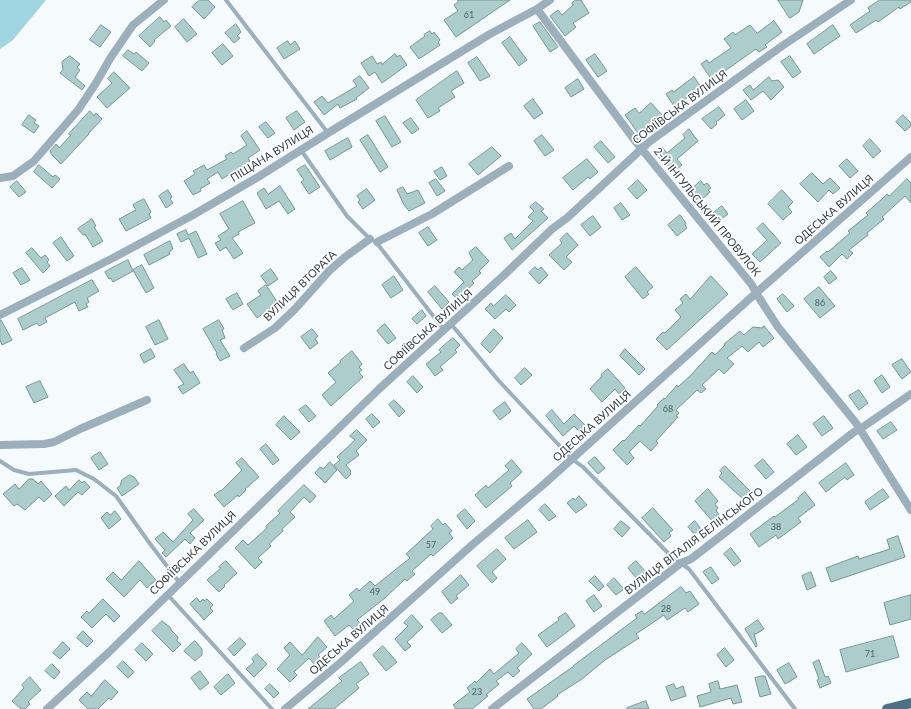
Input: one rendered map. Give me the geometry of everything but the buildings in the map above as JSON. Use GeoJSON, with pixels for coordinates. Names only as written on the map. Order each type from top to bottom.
{"type":"FeatureCollection","features":[{"type":"Feature","properties":{"kind":"main road"},"geometry":{"type":"LineString","coordinates":[[887,709],[911,703]]}},
{"type":"Feature","properties":{"kind":"street"},"geometry":{"type":"LineString","coordinates":[[0,178],[13,176],[34,162],[78,110],[133,25],[164,0]]}},
{"type":"Feature","properties":{"kind":"street","name":"ПІЩАНА ВУЛИЦЯ"},"geometry":{"type":"LineString","coordinates":[[0,315],[113,258],[193,215],[490,34],[537,9],[550,0]]}},
{"type":"Feature","properties":{"kind":"street","name":"СОФІЇВСЬКА ВУЛИЦЯ"},"geometry":{"type":"LineString","coordinates":[[48,709],[379,389],[503,276],[552,229],[567,218],[642,149],[664,130],[776,50],[851,0]]}},
{"type":"Feature","properties":{"kind":"street","name":"2-Й ІНГУЛЬСЬКИЙ ПРОВУЛОК"},"geometry":{"type":"LineString","coordinates":[[537,9],[606,104],[752,285],[778,327],[860,429],[911,510]]}},
{"type":"Feature","properties":{"kind":"street","name":"ОДЕСЬКА ВУЛИЦЯ"},"geometry":{"type":"LineString","coordinates":[[285,709],[340,663],[472,545],[572,459],[756,293],[911,157]]}},
{"type":"Feature","properties":{"kind":"street","name":"ВУЛИЦЯ ВТОРАТА"},"geometry":{"type":"LineString","coordinates":[[244,348],[275,328],[295,309],[329,271],[345,257],[373,241],[432,214],[509,166]]}},
{"type":"Feature","properties":{"kind":"street","name":"ВУЛИЦЯ ВІТАЛІЯ БЕЛІНСЬКОГО"},"geometry":{"type":"LineString","coordinates":[[492,709],[681,563],[691,559],[722,536],[854,432],[911,394]]}},
{"type":"Feature","properties":{"kind":"street"},"geometry":{"type":"LineString","coordinates":[[0,445],[44,444],[54,442],[147,400]]}},
{"type":"Feature","properties":{"kind":"lane"},"geometry":{"type":"LineString","coordinates":[[226,0],[328,133]]}},
{"type":"Feature","properties":{"kind":"lane"},"geometry":{"type":"LineString","coordinates":[[301,150],[348,216],[373,241],[444,330]]}},
{"type":"Feature","properties":{"kind":"lane"},"geometry":{"type":"LineString","coordinates":[[451,324],[499,381],[572,459],[583,467],[672,557],[689,568],[795,709]]}},
{"type":"Feature","properties":{"kind":"lane"},"geometry":{"type":"LineString","coordinates":[[0,461],[14,470],[29,474],[76,470],[94,479],[116,496],[179,582]]}},
{"type":"Feature","properties":{"kind":"lane"},"geometry":{"type":"LineString","coordinates":[[167,594],[272,709]]}},
{"type":"Feature","properties":{"kind":"shaded area"},"geometry":{"type":"Polygon","coordinates":[[[0,0],[46,0],[13,40],[0,49],[0,0]]]}}]}
